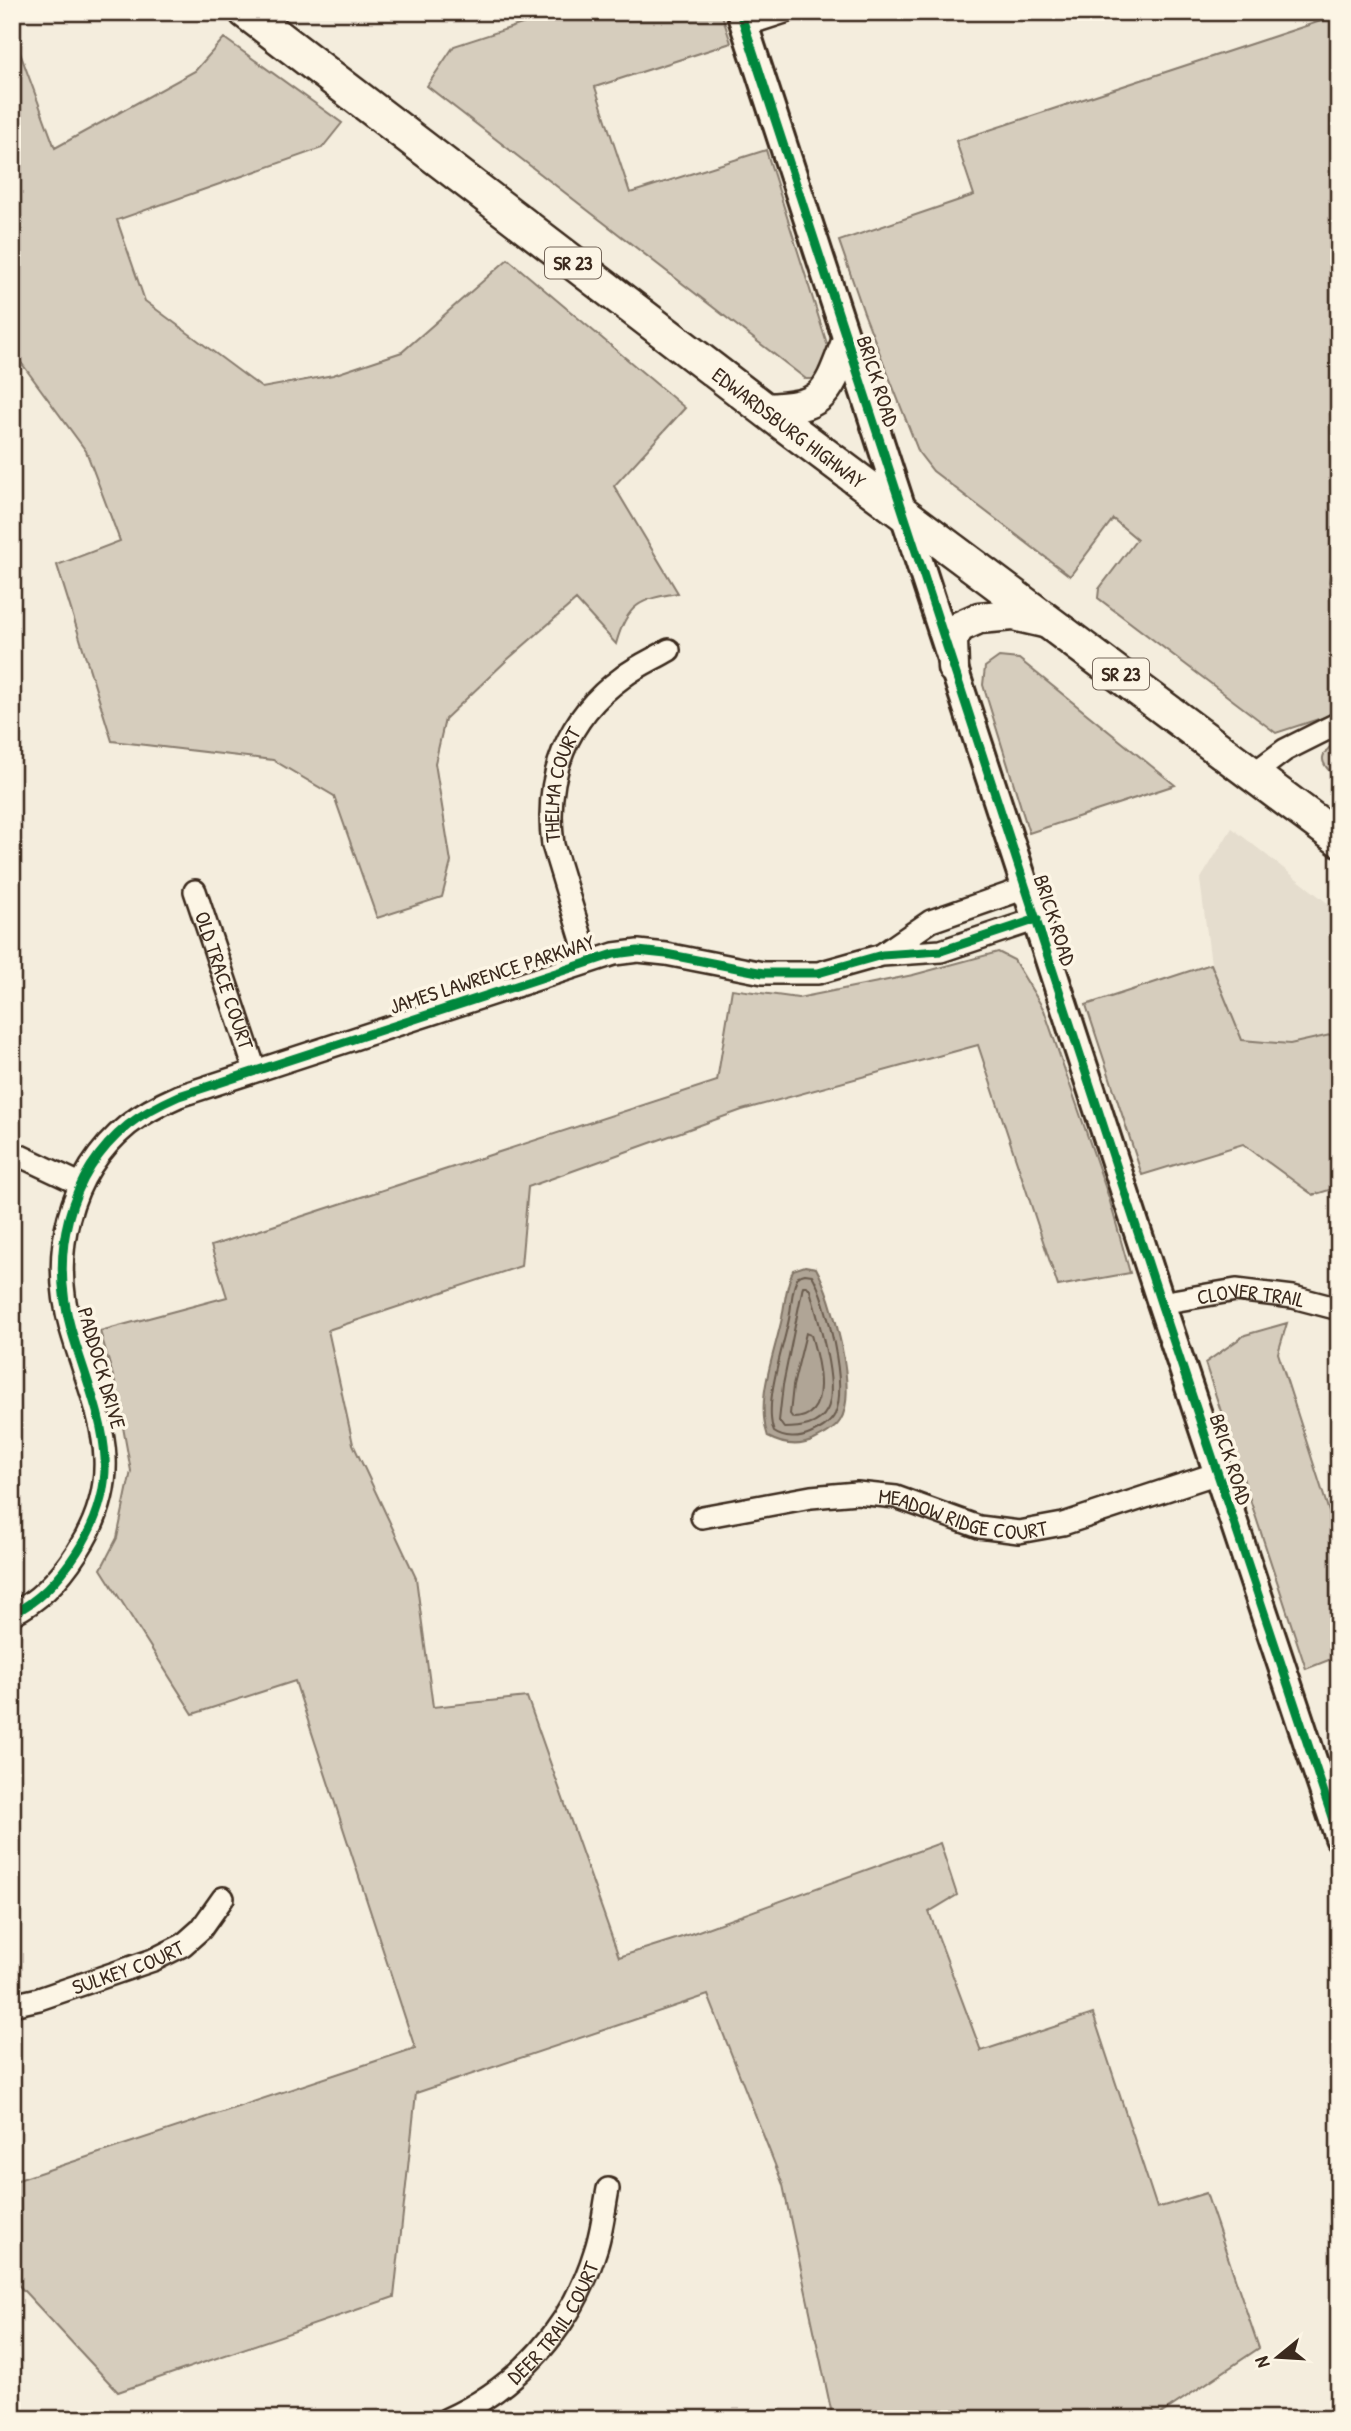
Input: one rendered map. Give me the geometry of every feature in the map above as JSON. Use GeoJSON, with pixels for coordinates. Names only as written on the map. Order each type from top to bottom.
{"type":"FeatureCollection","features":[{"type":"Feature","properties":{"kind":"main road","name":"EDWARDSBURG HIGHWAY"},"geometry":{"type":"LineString","coordinates":[[246,12],[765,409],[1339,839]]}},
{"type":"Feature","properties":{"kind":"main road"},"geometry":{"type":"LineString","coordinates":[[765,409],[794,408],[808,404],[820,396],[835,373],[847,342]]}},
{"type":"Feature","properties":{"kind":"main road"},"geometry":{"type":"LineString","coordinates":[[953,668],[952,640],[959,627],[979,618],[1013,615],[1055,625]]}},
{"type":"Feature","properties":{"kind":"street"},"geometry":{"type":"LineString","coordinates":[[743,19],[785,12]]}},
{"type":"Feature","properties":{"kind":"street","name":"BRICK ROAD"},"geometry":{"type":"LineString","coordinates":[[743,19],[1161,1303],[1339,1838]]}},
{"type":"Feature","properties":{"kind":"street","name":"THELMA COURT"},"geometry":{"type":"LineString","coordinates":[[588,960],[553,845],[550,826],[551,797],[556,768],[567,741],[591,704],[624,676],[669,650]]}},
{"type":"Feature","properties":{"kind":"street"},"geometry":{"type":"LineString","coordinates":[[1253,774],[1284,750],[1339,723]]}},
{"type":"Feature","properties":{"kind":"street","name":"JAMES LAWRENCE PARKWAY"},"geometry":{"type":"LineString","coordinates":[[882,955],[931,921],[1026,888]]}},
{"type":"Feature","properties":{"kind":"street","name":"OLD TRACE COURT"},"geometry":{"type":"LineString","coordinates":[[195,891],[255,1070]]}},
{"type":"Feature","properties":{"kind":"street","name":"JAMES LAWRENCE PARKWAY"},"geometry":{"type":"LineString","coordinates":[[80,1184],[108,1144],[128,1125],[179,1096],[588,960],[638,951],[763,973],[818,973],[882,955],[941,951],[1037,919]]}},
{"type":"Feature","properties":{"kind":"street"},"geometry":{"type":"LineString","coordinates":[[12,1152],[80,1184]]}},
{"type":"Feature","properties":{"kind":"street","name":"PADDOCK DRIVE"},"geometry":{"type":"LineString","coordinates":[[12,1614],[37,1598],[72,1561],[97,1516],[103,1493],[106,1444],[70,1326],[64,1294],[62,1261],[65,1233],[70,1206],[80,1184]]}},
{"type":"Feature","properties":{"kind":"street","name":"CLOVER TRAIL"},"geometry":{"type":"LineString","coordinates":[[1161,1303],[1236,1290],[1293,1297],[1339,1309]]}},
{"type":"Feature","properties":{"kind":"street","name":"MEADOW RIDGE COURT"},"geometry":{"type":"LineString","coordinates":[[702,1517],[811,1497],[857,1493],[896,1497],[979,1527],[1019,1532],[1063,1524],[1218,1473]]}},
{"type":"Feature","properties":{"kind":"street","name":"SULKEY COURT"},"geometry":{"type":"LineString","coordinates":[[12,2005],[39,1999],[153,1960],[183,1945],[201,1929],[223,1898]]}},
{"type":"Feature","properties":{"kind":"street","name":"DEER TRAIL COURT"},"geometry":{"type":"LineString","coordinates":[[447,2419],[496,2392],[525,2367],[556,2333],[596,2252],[608,2189]]}},
{"type":"Feature","properties":{"kind":"shaded area"},"geometry":{"type":"Polygon","coordinates":[[[559,12],[721,12],[731,43],[595,87],[630,193],[766,150],[828,347],[825,365],[814,379],[806,379],[427,86],[454,46],[559,12]]]}},
{"type":"Feature","properties":{"kind":"shaded area"},"geometry":{"type":"Polygon","coordinates":[[[1339,15],[1339,511],[1329,582],[1339,607],[1339,697],[1332,699],[1337,713],[1276,733],[1098,598],[1099,589],[1137,539],[1113,519],[1070,576],[933,471],[919,453],[839,241],[974,195],[956,141],[1339,15]]]}},
{"type":"Feature","properties":{"kind":"shaded area"},"geometry":{"type":"Polygon","coordinates":[[[12,31],[55,148],[195,71],[224,38],[342,123],[322,148],[117,220],[145,301],[262,388],[333,375],[402,352],[508,259],[685,408],[614,486],[678,593],[654,598],[637,606],[625,620],[616,644],[576,600],[445,719],[435,763],[451,862],[442,897],[377,918],[334,796],[273,760],[112,741],[57,565],[120,541],[86,451],[20,361],[12,340],[12,31]]]}},
{"type":"Feature","properties":{"kind":"shaded area"},"geometry":{"type":"Polygon","coordinates":[[[999,657],[1019,659],[1175,785],[1029,833],[983,685],[985,667],[999,657]]]}},
{"type":"Feature","properties":{"kind":"shaded area"},"geometry":{"type":"Polygon","coordinates":[[[1339,740],[1339,779],[1327,768],[1323,759],[1327,750],[1339,740]]]}},
{"type":"Feature","properties":{"kind":"shaded area"},"geometry":{"type":"Polygon","coordinates":[[[1232,828],[1339,912],[1339,1033],[1290,1044],[1242,1040],[1211,964],[1200,880],[1232,828]]]}},
{"type":"Feature","properties":{"kind":"shaded area"},"geometry":{"type":"Polygon","coordinates":[[[998,952],[1014,960],[1044,1010],[1109,1198],[1130,1273],[1058,1286],[978,1045],[742,1110],[528,1187],[521,1266],[328,1330],[353,1444],[416,1578],[433,1707],[527,1697],[619,1957],[682,1937],[940,1843],[957,1895],[929,1912],[981,2051],[1093,2014],[1157,2208],[1206,2193],[1259,2348],[1153,2419],[833,2419],[783,2185],[708,1995],[416,2093],[394,2297],[118,2392],[12,2278],[12,2182],[415,2048],[295,1681],[193,1714],[101,1569],[117,1538],[131,1471],[115,1383],[100,1331],[227,1297],[211,1246],[717,1081],[732,989],[798,998],[913,975],[998,952]]]}},
{"type":"Feature","properties":{"kind":"shaded area"},"geometry":{"type":"Polygon","coordinates":[[[1211,964],[1242,1040],[1290,1044],[1339,1033],[1339,1187],[1313,1195],[1243,1144],[1142,1175],[1086,1005],[1211,964]]]}},
{"type":"Feature","properties":{"kind":"shaded area"},"geometry":{"type":"Polygon","coordinates":[[[1287,1323],[1278,1353],[1339,1543],[1339,1656],[1306,1669],[1205,1363],[1245,1335],[1287,1323]]]}},
{"type":"Feature","properties":{"kind":"water"},"geometry":{"type":"Polygon","coordinates":[[[805,1266],[816,1268],[829,1300],[841,1344],[847,1389],[845,1407],[835,1427],[803,1444],[791,1444],[768,1437],[765,1393],[789,1282],[793,1270],[805,1266]]]}},
{"type":"Feature","properties":{"kind":"cycle path"},"geometry":{"type":"LineString","coordinates":[[740,12],[1161,1303],[1339,1838]]}},
{"type":"Feature","properties":{"kind":"cycle path"},"geometry":{"type":"LineString","coordinates":[[12,1614],[40,1595],[71,1561],[93,1522],[102,1494],[105,1467],[103,1440],[98,1414],[71,1329],[62,1273],[69,1218],[78,1192],[90,1168],[107,1145],[128,1125],[179,1096],[614,954],[638,951],[763,973],[818,973],[882,955],[941,951],[1037,919]]}}]}
